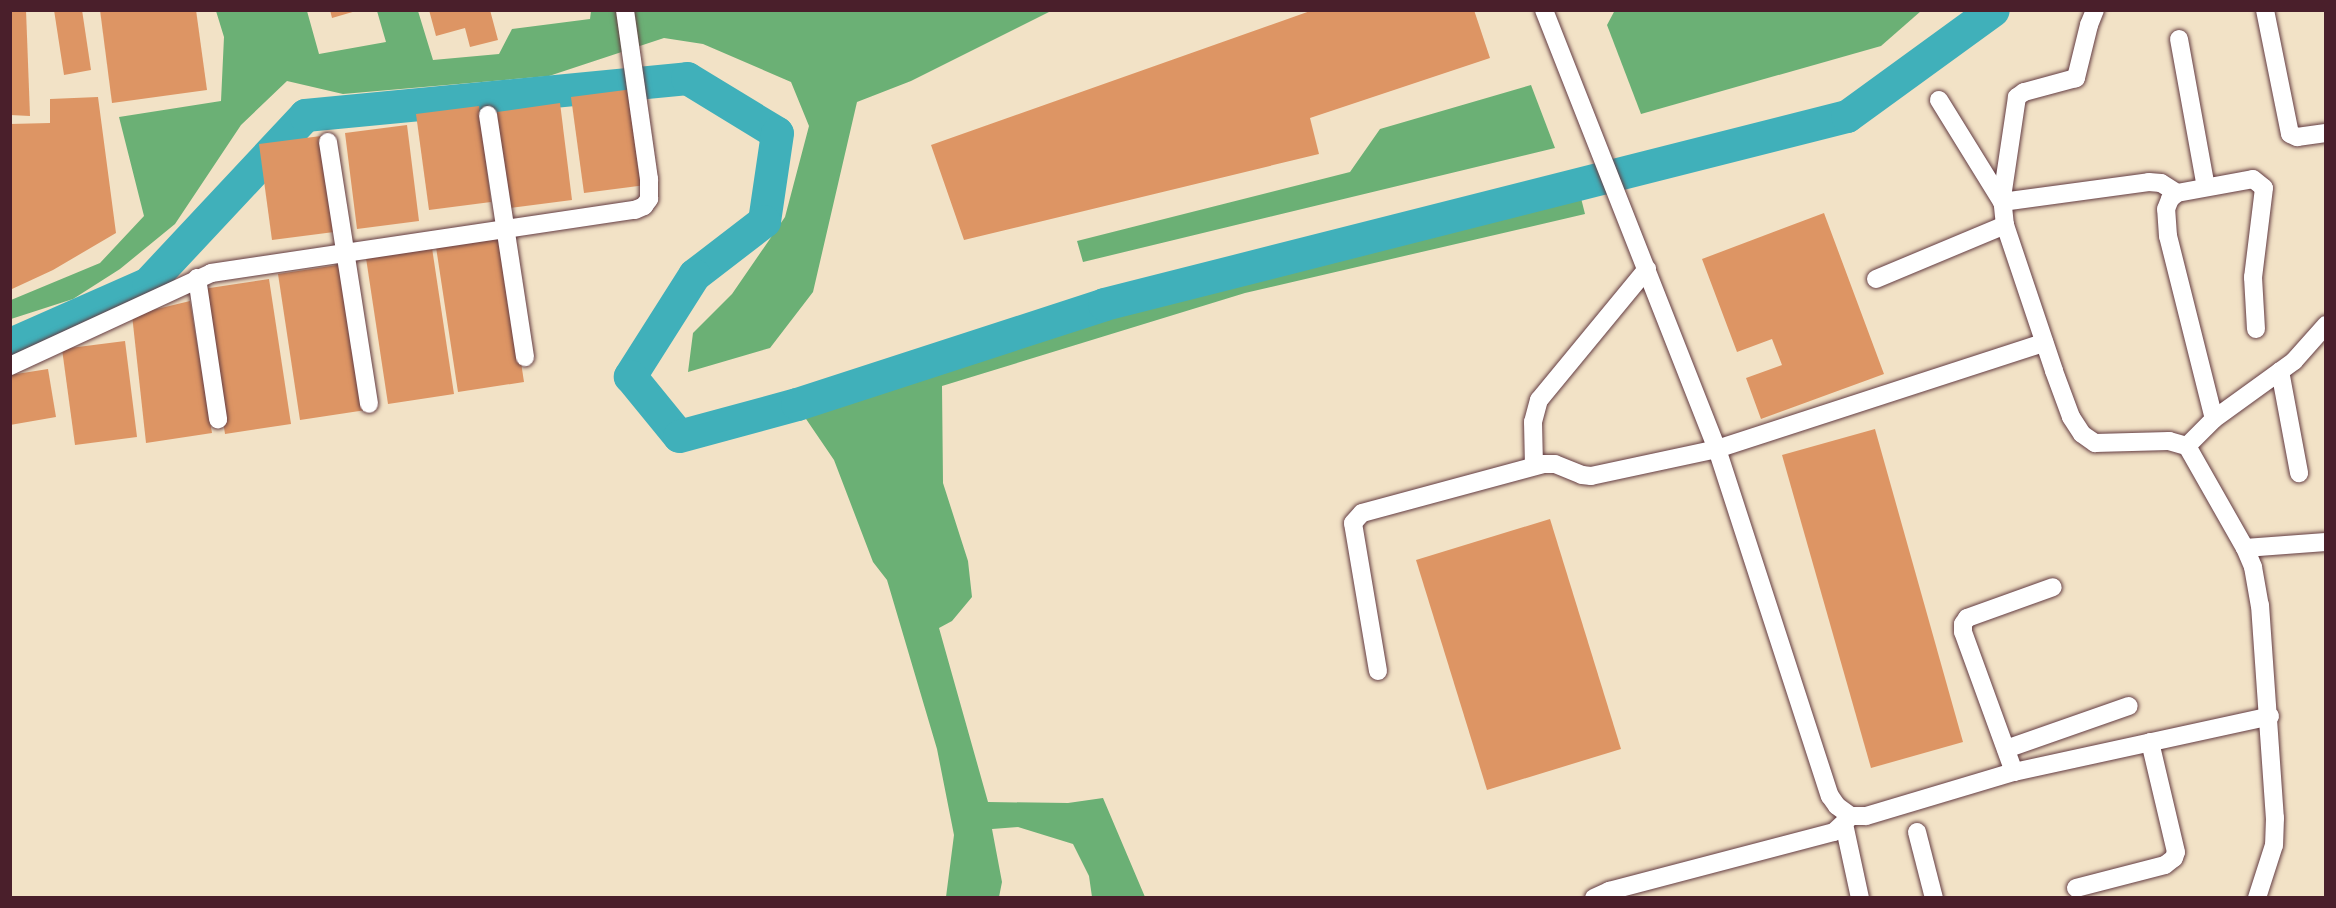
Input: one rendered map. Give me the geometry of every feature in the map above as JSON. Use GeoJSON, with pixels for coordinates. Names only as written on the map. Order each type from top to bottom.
{"type":"FeatureCollection","features":[{"type":"Feature","properties":{"kind":"street"},"geometry":{"type":"LineString","coordinates":[[1544,10],[1717,449],[1830,796],[1848,820],[1860,897]]}},
{"type":"Feature","properties":{"kind":"street"},"geometry":{"type":"LineString","coordinates":[[2096,10],[2089,25],[2076,78],[2024,92],[2016,97],[2002,202],[2005,225],[2071,417],[2082,434],[2095,444],[2169,441],[2187,446],[2245,548],[2253,567],[2260,605],[2270,716],[2274,845],[2257,897]]}},
{"type":"Feature","properties":{"kind":"street"},"geometry":{"type":"LineString","coordinates":[[2265,10],[2290,134],[2307,137],[2325,133]]}},
{"type":"Feature","properties":{"kind":"street"},"geometry":{"type":"LineString","coordinates":[[10,366],[211,273],[635,210],[644,206],[649,199],[650,179],[626,14]]}},
{"type":"Feature","properties":{"kind":"street"},"geometry":{"type":"LineString","coordinates":[[2179,39],[2206,187]]}},
{"type":"Feature","properties":{"kind":"street"},"geometry":{"type":"LineString","coordinates":[[1939,100],[2002,202]]}},
{"type":"Feature","properties":{"kind":"street"},"geometry":{"type":"LineString","coordinates":[[488,115],[525,357]]}},
{"type":"Feature","properties":{"kind":"street"},"geometry":{"type":"LineString","coordinates":[[328,142],[369,404]]}},
{"type":"Feature","properties":{"kind":"street"},"geometry":{"type":"LineString","coordinates":[[2214,420],[2168,236],[2166,209],[2170,200],[2177,193],[2253,179],[2264,188],[2253,277],[2256,329]]}},
{"type":"Feature","properties":{"kind":"street"},"geometry":{"type":"LineString","coordinates":[[2002,202],[2149,182],[2161,183],[2177,193]]}},
{"type":"Feature","properties":{"kind":"street"},"geometry":{"type":"LineString","coordinates":[[1876,279],[2005,225]]}},
{"type":"Feature","properties":{"kind":"street"},"geometry":{"type":"LineString","coordinates":[[1534,466],[1533,422],[1539,400],[1647,269]]}},
{"type":"Feature","properties":{"kind":"street"},"geometry":{"type":"LineString","coordinates":[[196,278],[218,419]]}},
{"type":"Feature","properties":{"kind":"street"},"geometry":{"type":"LineString","coordinates":[[2187,446],[2214,420],[2294,362],[2325,325]]}},
{"type":"Feature","properties":{"kind":"street"},"geometry":{"type":"LineString","coordinates":[[1378,671],[1353,523],[1355,519],[1370,509],[1534,466],[1555,464],[1582,475],[1591,476],[1717,449],[2044,343]]}},
{"type":"Feature","properties":{"kind":"street"},"geometry":{"type":"LineString","coordinates":[[2280,371],[2299,473]]}},
{"type":"Feature","properties":{"kind":"street"},"geometry":{"type":"LineString","coordinates":[[2245,548],[2325,542]]}},
{"type":"Feature","properties":{"kind":"street"},"geometry":{"type":"LineString","coordinates":[[2014,772],[1963,632],[1963,624],[1967,618],[2053,587]]}},
{"type":"Feature","properties":{"kind":"street"},"geometry":{"type":"LineString","coordinates":[[2006,749],[2129,706]]}},
{"type":"Feature","properties":{"kind":"street"},"geometry":{"type":"LineString","coordinates":[[1594,897],[1609,891],[1834,832],[1848,820],[2014,772],[2270,716]]}},
{"type":"Feature","properties":{"kind":"street"},"geometry":{"type":"LineString","coordinates":[[2076,888],[2165,865],[2174,858],[2176,852],[2150,742]]}},
{"type":"Feature","properties":{"kind":"street"},"geometry":{"type":"LineString","coordinates":[[1917,832],[1934,897]]}},
{"type":"Feature","properties":{"kind":"green space"},"geometry":{"type":"Polygon","coordinates":[[[1615,10],[1921,11],[1881,46],[1641,114],[1607,25],[1615,10]]]}},
{"type":"Feature","properties":{"kind":"green space"},"geometry":{"type":"Polygon","coordinates":[[[216,11],[307,11],[319,54],[386,42],[377,11],[418,11],[433,60],[499,54],[512,29],[590,19],[591,11],[1051,11],[911,81],[857,102],[813,292],[770,348],[688,372],[693,333],[732,294],[785,217],[809,126],[791,82],[703,44],[664,38],[549,76],[343,94],[287,81],[241,125],[175,224],[120,269],[73,299],[11,319],[11,300],[100,263],[144,216],[119,117],[221,101],[224,37],[216,11]]]}},
{"type":"Feature","properties":{"kind":"green space"},"geometry":{"type":"Polygon","coordinates":[[[1531,85],[1555,148],[1083,262],[1077,241],[1350,172],[1380,129],[1531,85]]]}},
{"type":"Feature","properties":{"kind":"green space"},"geometry":{"type":"Polygon","coordinates":[[[1581,198],[1585,214],[1245,293],[942,386],[943,483],[968,561],[972,597],[952,621],[939,628],[988,802],[1068,803],[1103,798],[1145,897],[1092,897],[1089,876],[1073,844],[1018,827],[992,829],[1002,882],[999,897],[946,897],[954,835],[937,749],[887,580],[873,562],[834,460],[804,416],[907,378],[1167,295],[1581,198]]]}},
{"type":"Feature","properties":{"kind":"building"},"geometry":{"type":"Polygon","coordinates":[[[10,10],[26,10],[30,116],[10,115],[10,10]]]}},
{"type":"Feature","properties":{"kind":"building"},"geometry":{"type":"Polygon","coordinates":[[[54,10],[82,10],[91,70],[64,75],[54,10]]]}},
{"type":"Feature","properties":{"kind":"building"},"geometry":{"type":"Polygon","coordinates":[[[100,10],[196,10],[207,90],[112,103],[100,10]]]}},
{"type":"Feature","properties":{"kind":"building"},"geometry":{"type":"Polygon","coordinates":[[[330,10],[356,10],[356,11],[332,18],[330,10]]]}},
{"type":"Feature","properties":{"kind":"building"},"geometry":{"type":"Polygon","coordinates":[[[429,10],[490,10],[498,40],[470,47],[465,28],[436,36],[429,10]]]}},
{"type":"Feature","properties":{"kind":"building"},"geometry":{"type":"Polygon","coordinates":[[[1313,10],[1474,10],[1490,58],[1310,118],[1319,154],[964,240],[931,145],[1313,10]]]}},
{"type":"Feature","properties":{"kind":"building"},"geometry":{"type":"Polygon","coordinates":[[[633,89],[646,185],[584,193],[571,97],[633,89]]]}},
{"type":"Feature","properties":{"kind":"building"},"geometry":{"type":"Polygon","coordinates":[[[98,97],[116,233],[53,270],[12,289],[10,124],[50,123],[50,99],[98,97]]]}},
{"type":"Feature","properties":{"kind":"building"},"geometry":{"type":"Polygon","coordinates":[[[560,103],[572,200],[510,208],[497,112],[560,103]]]}},
{"type":"Feature","properties":{"kind":"building"},"geometry":{"type":"Polygon","coordinates":[[[479,106],[491,202],[429,210],[416,114],[479,106]]]}},
{"type":"Feature","properties":{"kind":"building"},"geometry":{"type":"Polygon","coordinates":[[[407,125],[419,221],[357,229],[345,133],[407,125]]]}},
{"type":"Feature","properties":{"kind":"building"},"geometry":{"type":"Polygon","coordinates":[[[321,136],[334,232],[272,240],[259,144],[321,136]]]}},
{"type":"Feature","properties":{"kind":"building"},"geometry":{"type":"Polygon","coordinates":[[[1824,213],[1884,374],[1761,419],[1746,378],[1782,365],[1772,339],[1737,352],[1702,259],[1824,213]]]}},
{"type":"Feature","properties":{"kind":"building"},"geometry":{"type":"Polygon","coordinates":[[[502,237],[524,382],[458,392],[436,247],[502,237]]]}},
{"type":"Feature","properties":{"kind":"building"},"geometry":{"type":"Polygon","coordinates":[[[432,248],[454,394],[388,404],[366,258],[432,248]]]}},
{"type":"Feature","properties":{"kind":"building"},"geometry":{"type":"Polygon","coordinates":[[[344,264],[366,410],[300,420],[278,274],[344,264]]]}},
{"type":"Feature","properties":{"kind":"building"},"geometry":{"type":"Polygon","coordinates":[[[269,279],[291,424],[225,434],[203,289],[269,279]]]}},
{"type":"Feature","properties":{"kind":"building"},"geometry":{"type":"Polygon","coordinates":[[[190,301],[212,433],[146,443],[132,315],[190,301]]]}},
{"type":"Feature","properties":{"kind":"building"},"geometry":{"type":"Polygon","coordinates":[[[125,341],[137,437],[75,445],[62,349],[125,341]]]}},
{"type":"Feature","properties":{"kind":"building"},"geometry":{"type":"Polygon","coordinates":[[[48,369],[56,417],[10,425],[10,375],[48,369]]]}},
{"type":"Feature","properties":{"kind":"building"},"geometry":{"type":"Polygon","coordinates":[[[1875,429],[1963,742],[1871,768],[1782,455],[1875,429]]]}},
{"type":"Feature","properties":{"kind":"building"},"geometry":{"type":"Polygon","coordinates":[[[1550,519],[1621,749],[1487,790],[1416,560],[1550,519]]]}},
{"type":"Feature","properties":{"kind":"waterway"},"geometry":{"type":"LineString","coordinates":[[10,344],[148,283],[305,115],[687,78],[777,133],[764,221],[694,275],[630,376],[679,436],[797,404],[1104,304],[1847,116],[1993,10]]}}]}
